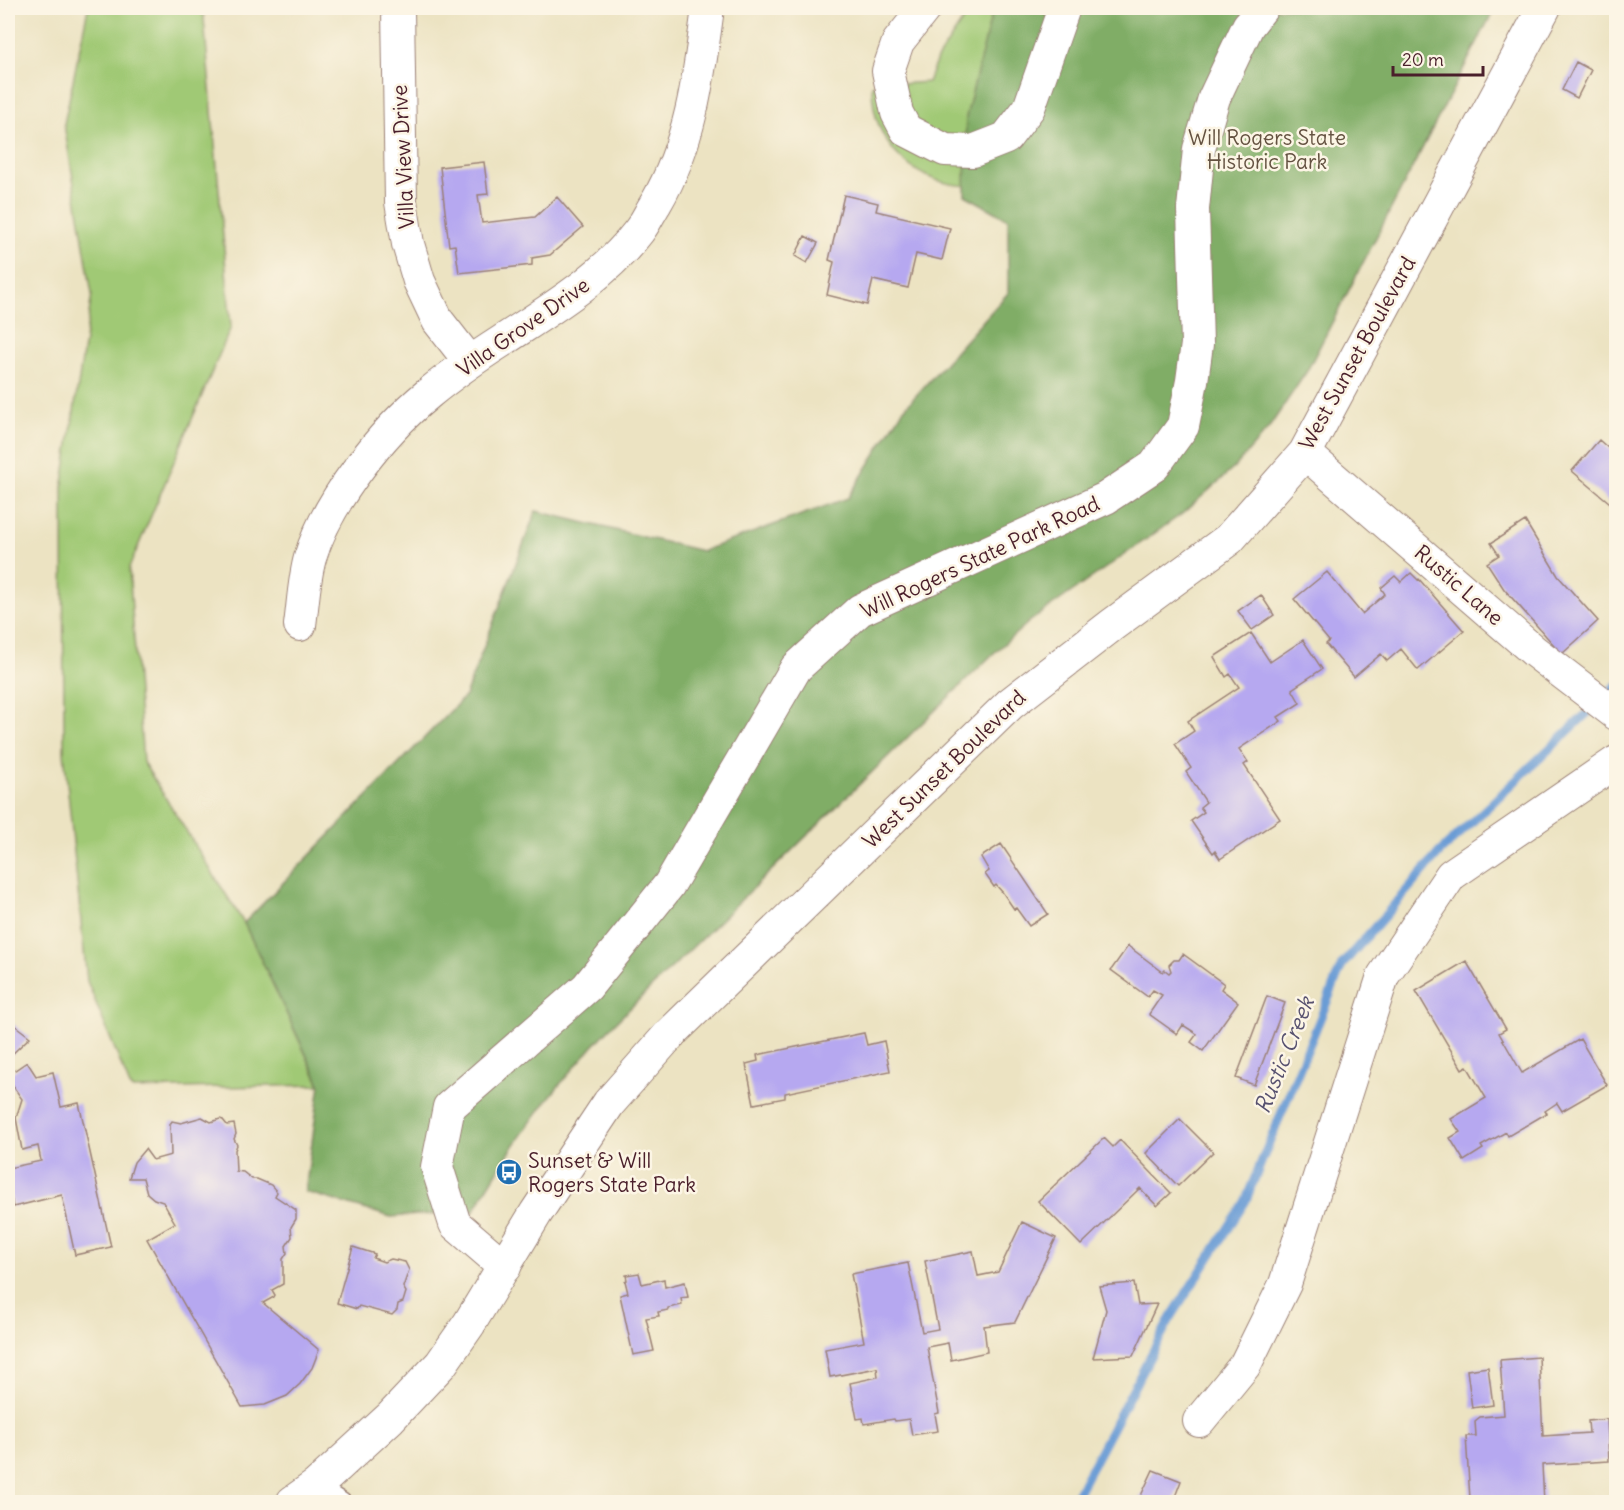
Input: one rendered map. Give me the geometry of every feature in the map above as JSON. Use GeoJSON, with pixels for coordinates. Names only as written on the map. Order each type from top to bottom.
{"type":"FeatureCollection","features":[{"type":"Feature","properties":{"kind":"main road","name":"West Sunset Boulevard"},"geometry":{"type":"LineString","coordinates":[[318,1497],[441,1364],[505,1267],[536,1213],[609,1104],[669,1035],[1010,704],[1112,625],[1230,539],[1305,453],[1544,8]]}},
{"type":"Feature","properties":{"kind":"street","name":"Villa View Drive"},"geometry":{"type":"LineString","coordinates":[[398,8],[401,202],[408,244],[419,281],[438,321],[470,362]]}},
{"type":"Feature","properties":{"kind":"street","name":"Villa Grove Drive"},"geometry":{"type":"LineString","coordinates":[[300,625],[310,559],[325,522],[350,481],[387,434],[426,395],[470,362],[579,290],[615,258],[641,229],[668,183],[686,133],[697,90],[708,8]]}},
{"type":"Feature","properties":{"kind":"street"},"geometry":{"type":"LineString","coordinates":[[925,8],[898,42],[888,71],[897,113],[906,130],[945,150],[973,151],[1006,138],[1029,108],[1064,8]]}},
{"type":"Feature","properties":{"kind":"street","name":"Will Rogers State Park Road"},"geometry":{"type":"LineString","coordinates":[[505,1267],[455,1224],[437,1167],[448,1107],[587,987],[669,885],[796,668],[860,610],[1106,498],[1154,466],[1183,426],[1197,344],[1193,209],[1199,149],[1214,98],[1248,26],[1262,8]]}},
{"type":"Feature","properties":{"kind":"street","name":"Rustic Lane"},"geometry":{"type":"LineString","coordinates":[[1305,453],[1535,652],[1616,714]]}},
{"type":"Feature","properties":{"kind":"street"},"geometry":{"type":"LineString","coordinates":[[1199,1421],[1245,1365],[1285,1284],[1383,976],[1451,874],[1617,762]]}},
{"type":"Feature","properties":{"kind":"green space"},"geometry":{"type":"Polygon","coordinates":[[[88,8],[203,8],[231,327],[129,568],[143,762],[244,923],[320,1085],[131,1089],[87,981],[64,752],[63,483],[92,294],[64,124],[88,8]]]}},
{"type":"Feature","properties":{"kind":"green space"},"geometry":{"type":"Polygon","coordinates":[[[971,8],[1098,8],[979,186],[957,185],[937,180],[918,172],[903,160],[890,145],[880,128],[874,108],[872,86],[928,82],[937,59],[971,8]]]}},
{"type":"Feature","properties":{"kind":"green space","name":"Will Rogers State Historic Park"},"geometry":{"type":"Polygon","coordinates":[[[993,8],[1495,8],[1307,371],[1268,429],[1234,468],[1182,514],[1029,622],[995,652],[614,1024],[555,1090],[505,1159],[474,1211],[391,1217],[305,1192],[320,1084],[244,923],[465,696],[536,511],[702,551],[848,498],[903,410],[1008,293],[1008,219],[965,195],[966,117],[993,8]]]}},
{"type":"Feature","properties":{"kind":"building"},"geometry":{"type":"Polygon","coordinates":[[[1576,62],[1591,70],[1577,98],[1562,90],[1576,62]]]}},
{"type":"Feature","properties":{"kind":"building"},"geometry":{"type":"Polygon","coordinates":[[[484,162],[488,194],[478,195],[482,223],[535,217],[557,197],[583,227],[550,255],[532,258],[532,265],[459,273],[455,245],[449,246],[440,167],[484,162]]]}},
{"type":"Feature","properties":{"kind":"building"},"geometry":{"type":"Polygon","coordinates":[[[844,195],[878,203],[876,211],[950,228],[942,260],[916,254],[908,288],[873,280],[867,305],[827,295],[834,262],[829,260],[844,195]]]}},
{"type":"Feature","properties":{"kind":"building"},"geometry":{"type":"Polygon","coordinates":[[[805,236],[818,243],[807,263],[795,256],[805,236]]]}},
{"type":"Feature","properties":{"kind":"building"},"geometry":{"type":"Polygon","coordinates":[[[1599,440],[1616,455],[1616,508],[1572,471],[1599,440]]]}},
{"type":"Feature","properties":{"kind":"building"},"geometry":{"type":"Polygon","coordinates":[[[1525,521],[1558,576],[1598,621],[1562,654],[1504,589],[1487,563],[1499,555],[1491,543],[1525,521]]]}},
{"type":"Feature","properties":{"kind":"building"},"geometry":{"type":"Polygon","coordinates":[[[1327,572],[1362,614],[1385,594],[1381,588],[1395,576],[1401,582],[1411,573],[1419,579],[1464,631],[1418,670],[1401,649],[1387,661],[1381,654],[1354,677],[1326,644],[1329,641],[1294,599],[1327,572]]]}},
{"type":"Feature","properties":{"kind":"building"},"geometry":{"type":"Polygon","coordinates":[[[1261,595],[1274,615],[1252,630],[1238,611],[1261,595]]]}},
{"type":"Feature","properties":{"kind":"building"},"geometry":{"type":"Polygon","coordinates":[[[1251,633],[1270,662],[1303,640],[1322,669],[1292,689],[1300,703],[1278,717],[1281,721],[1239,749],[1248,762],[1244,765],[1280,819],[1220,859],[1215,851],[1213,853],[1191,821],[1204,812],[1200,807],[1206,802],[1186,772],[1191,768],[1175,744],[1194,731],[1188,721],[1239,687],[1230,674],[1226,677],[1214,657],[1251,633]]]}},
{"type":"Feature","properties":{"kind":"building"},"geometry":{"type":"Polygon","coordinates":[[[1001,844],[1048,914],[1029,926],[985,874],[989,871],[981,857],[1001,844]]]}},
{"type":"Feature","properties":{"kind":"building"},"geometry":{"type":"Polygon","coordinates":[[[1128,946],[1163,972],[1165,970],[1169,973],[1171,971],[1169,965],[1174,960],[1179,960],[1183,954],[1224,984],[1221,989],[1238,1002],[1203,1051],[1191,1042],[1197,1034],[1183,1025],[1177,1034],[1149,1014],[1162,995],[1153,990],[1148,997],[1111,970],[1128,946]]]}},
{"type":"Feature","properties":{"kind":"building"},"geometry":{"type":"Polygon","coordinates":[[[1466,961],[1506,1029],[1499,1033],[1522,1073],[1580,1039],[1607,1085],[1562,1111],[1557,1103],[1545,1111],[1547,1113],[1508,1136],[1506,1132],[1481,1146],[1483,1149],[1464,1161],[1450,1138],[1460,1132],[1451,1119],[1486,1098],[1467,1066],[1462,1069],[1416,991],[1466,961]]]}},
{"type":"Feature","properties":{"kind":"building"},"geometry":{"type":"Polygon","coordinates":[[[1267,996],[1285,1003],[1254,1085],[1236,1078],[1267,996]]]}},
{"type":"Feature","properties":{"kind":"building"},"geometry":{"type":"Polygon","coordinates":[[[8,1022],[30,1037],[8,1058],[8,1022]]]}},
{"type":"Feature","properties":{"kind":"building"},"geometry":{"type":"Polygon","coordinates":[[[864,1033],[867,1045],[884,1041],[890,1071],[785,1093],[785,1098],[754,1104],[746,1064],[758,1061],[757,1055],[864,1033]]]}},
{"type":"Feature","properties":{"kind":"building"},"geometry":{"type":"Polygon","coordinates":[[[27,1062],[36,1076],[53,1072],[61,1107],[79,1103],[111,1247],[75,1255],[62,1195],[13,1207],[8,1168],[41,1161],[38,1146],[22,1150],[16,1118],[22,1099],[13,1086],[8,1090],[8,1075],[27,1062]]]}},
{"type":"Feature","properties":{"kind":"building"},"geometry":{"type":"Polygon","coordinates":[[[202,1117],[211,1122],[220,1119],[227,1125],[234,1124],[236,1134],[234,1139],[237,1145],[235,1150],[236,1171],[271,1185],[277,1192],[275,1196],[296,1210],[296,1219],[291,1227],[292,1237],[286,1246],[287,1253],[283,1259],[283,1284],[272,1290],[274,1297],[263,1303],[319,1350],[312,1368],[300,1384],[287,1396],[265,1405],[242,1407],[147,1239],[175,1223],[163,1202],[147,1193],[143,1178],[129,1178],[134,1162],[145,1149],[153,1160],[171,1155],[170,1124],[172,1121],[181,1123],[202,1117]]]}},
{"type":"Feature","properties":{"kind":"building"},"geometry":{"type":"Polygon","coordinates":[[[1180,1119],[1213,1152],[1178,1186],[1146,1153],[1180,1119]]]}},
{"type":"Feature","properties":{"kind":"building"},"geometry":{"type":"Polygon","coordinates":[[[1104,1138],[1113,1147],[1120,1140],[1171,1193],[1157,1206],[1140,1188],[1081,1245],[1038,1201],[1104,1138]]]}},
{"type":"Feature","properties":{"kind":"building"},"geometry":{"type":"Polygon","coordinates":[[[1022,1222],[1056,1238],[1015,1322],[984,1326],[987,1352],[951,1360],[948,1343],[927,1347],[939,1413],[935,1414],[938,1431],[912,1435],[909,1419],[864,1424],[863,1418],[857,1419],[850,1383],[878,1377],[877,1368],[830,1377],[825,1349],[864,1342],[851,1274],[908,1263],[922,1332],[938,1329],[925,1261],[973,1251],[978,1276],[998,1272],[1022,1222]]]}},
{"type":"Feature","properties":{"kind":"building"},"geometry":{"type":"Polygon","coordinates":[[[353,1247],[375,1254],[373,1258],[384,1262],[391,1259],[405,1262],[409,1270],[403,1287],[406,1292],[403,1302],[398,1304],[397,1310],[392,1315],[337,1303],[353,1247]]]}},
{"type":"Feature","properties":{"kind":"building"},"geometry":{"type":"Polygon","coordinates":[[[639,1273],[642,1284],[664,1279],[665,1287],[685,1282],[688,1297],[681,1298],[682,1305],[658,1312],[659,1316],[646,1318],[654,1351],[633,1355],[620,1295],[628,1293],[626,1275],[639,1273]]]}},
{"type":"Feature","properties":{"kind":"building"},"geometry":{"type":"Polygon","coordinates":[[[1134,1283],[1138,1305],[1157,1304],[1133,1356],[1093,1358],[1106,1310],[1099,1286],[1134,1283]]]}},
{"type":"Feature","properties":{"kind":"building"},"geometry":{"type":"Polygon","coordinates":[[[1539,1357],[1543,1436],[1589,1433],[1588,1421],[1607,1419],[1609,1461],[1542,1465],[1544,1502],[1483,1502],[1483,1498],[1470,1499],[1466,1436],[1476,1436],[1475,1421],[1480,1417],[1504,1415],[1500,1360],[1539,1357]]]}},
{"type":"Feature","properties":{"kind":"building"},"geometry":{"type":"Polygon","coordinates":[[[1488,1367],[1493,1405],[1472,1408],[1467,1370],[1488,1367]]]}},
{"type":"Feature","properties":{"kind":"building"},"geometry":{"type":"Polygon","coordinates":[[[1153,1470],[1181,1481],[1173,1502],[1138,1502],[1153,1470]]]}},
{"type":"Feature","properties":{"kind":"waterway","name":"Rustic Creek"},"geometry":{"type":"LineString","coordinates":[[1073,1502],[1170,1319],[1245,1202],[1342,965],[1440,852],[1616,686]]}},
{"type":"Feature","properties":{"kind":"place","name":"Sunset & Will Rogers State Park"},"geometry":{"type":"Point","coordinates":[509,1172]}}]}
